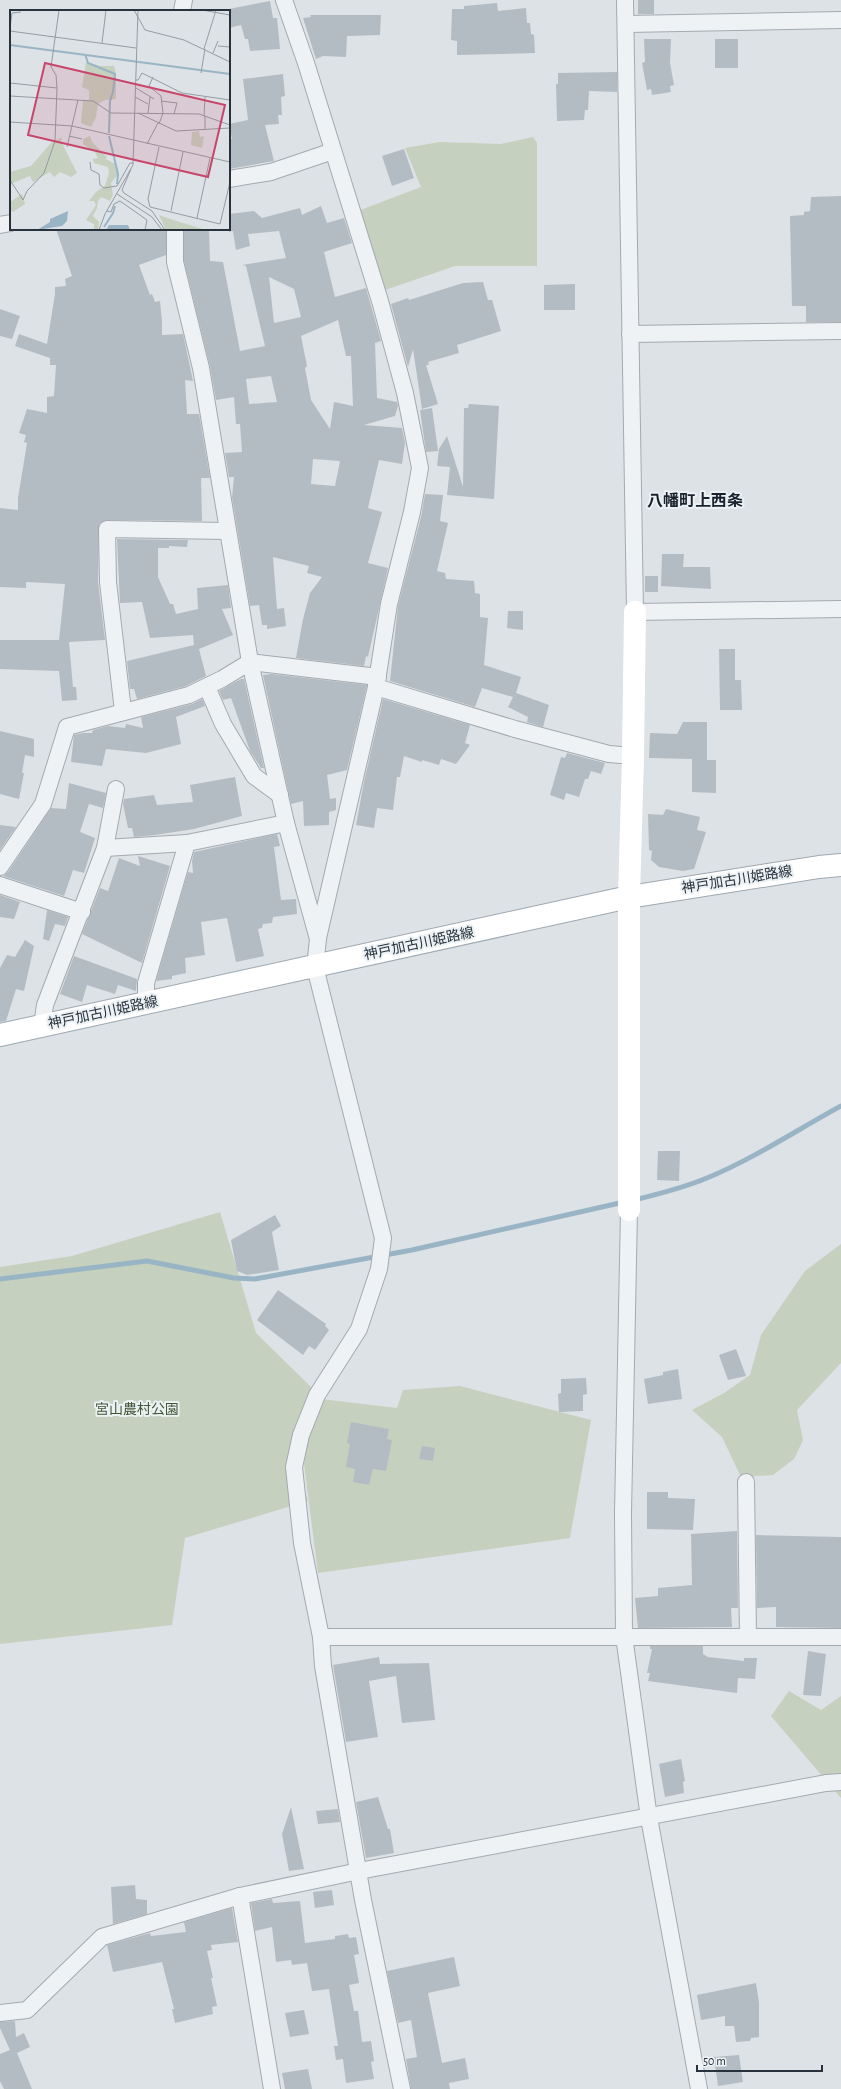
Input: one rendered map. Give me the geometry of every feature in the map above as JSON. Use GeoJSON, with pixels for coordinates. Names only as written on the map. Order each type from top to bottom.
{"type":"FeatureCollection","features":[{"type":"Feature","properties":{"kind":"main road"},"geometry":{"type":"LineString","coordinates":[[629,1210],[629,898],[635,612]]}},
{"type":"Feature","properties":{"kind":"main road","name":"神戸加古川姫路線"},"geometry":{"type":"LineString","coordinates":[[0,1035],[629,898],[819,867],[841,865]]}},
{"type":"Feature","properties":{"kind":"street"},"geometry":{"type":"LineString","coordinates":[[182,10],[184,0]]}},
{"type":"Feature","properties":{"kind":"street"},"geometry":{"type":"LineString","coordinates":[[284,0],[306,62],[380,301],[405,393],[420,468],[389,604],[377,682],[318,939],[315,967],[383,1238],[379,1269],[359,1329],[317,1396],[301,1435],[294,1467],[302,1543],[321,1637],[323,1666],[358,1871],[402,2089]]}},
{"type":"Feature","properties":{"kind":"street"},"geometry":{"type":"LineString","coordinates":[[625,0],[635,612],[841,609]]}},
{"type":"Feature","properties":{"kind":"street"},"geometry":{"type":"LineString","coordinates":[[626,24],[841,20]]}},
{"type":"Feature","properties":{"kind":"street"},"geometry":{"type":"LineString","coordinates":[[230,179],[271,172],[333,151]]}},
{"type":"Feature","properties":{"kind":"street"},"geometry":{"type":"LineString","coordinates":[[0,225],[10,224]]}},
{"type":"Feature","properties":{"kind":"street"},"geometry":{"type":"LineString","coordinates":[[175,230],[175,262],[201,368],[250,662],[286,823],[318,939]]}},
{"type":"Feature","properties":{"kind":"street"},"geometry":{"type":"LineString","coordinates":[[630,334],[841,331]]}},
{"type":"Feature","properties":{"kind":"street"},"geometry":{"type":"LineString","coordinates":[[123,711],[108,582],[107,529],[227,531]]}},
{"type":"Feature","properties":{"kind":"street"},"geometry":{"type":"LineString","coordinates":[[0,867],[43,804],[67,727],[94,721],[123,711],[189,695],[207,687],[250,662],[377,682],[515,729],[609,754],[633,756]]}},
{"type":"Feature","properties":{"kind":"street"},"geometry":{"type":"LineString","coordinates":[[207,687],[223,724],[254,776],[280,795]]}},
{"type":"Feature","properties":{"kind":"street"},"geometry":{"type":"LineString","coordinates":[[42,1026],[45,1005],[82,912],[105,848],[116,789]]}},
{"type":"Feature","properties":{"kind":"street"},"geometry":{"type":"LineString","coordinates":[[105,848],[187,843],[286,823]]}},
{"type":"Feature","properties":{"kind":"street"},"geometry":{"type":"LineString","coordinates":[[146,1003],[146,983],[187,843]]}},
{"type":"Feature","properties":{"kind":"street"},"geometry":{"type":"LineString","coordinates":[[0,885],[82,912]]}},
{"type":"Feature","properties":{"kind":"street"},"geometry":{"type":"LineString","coordinates":[[629,1210],[623,1513],[624,1636],[649,1818],[699,2089]]}},
{"type":"Feature","properties":{"kind":"street"},"geometry":{"type":"LineString","coordinates":[[746,1482],[748,1637]]}},
{"type":"Feature","properties":{"kind":"street"},"geometry":{"type":"LineString","coordinates":[[321,1637],[841,1637]]}},
{"type":"Feature","properties":{"kind":"street"},"geometry":{"type":"LineString","coordinates":[[0,2013],[27,2010],[102,1937],[240,1896],[358,1871],[649,1818],[826,1783],[841,1782]]}},
{"type":"Feature","properties":{"kind":"street"},"geometry":{"type":"LineString","coordinates":[[240,1896],[272,2089]]}},
{"type":"Feature","properties":{"kind":"green space"},"geometry":{"type":"Polygon","coordinates":[[[533,137],[537,143],[537,266],[455,266],[385,290],[358,211],[421,187],[405,148],[440,142],[501,144],[533,137]]]}},
{"type":"Feature","properties":{"kind":"green space","name":"宮山農村公園"},"geometry":{"type":"Polygon","coordinates":[[[220,1212],[256,1333],[313,1389],[295,1426],[292,1449],[308,1501],[185,1538],[172,1625],[0,1644],[0,1267],[72,1256],[220,1212]]]}},
{"type":"Feature","properties":{"kind":"green space"},"geometry":{"type":"Polygon","coordinates":[[[841,1244],[841,1363],[797,1410],[803,1440],[794,1459],[773,1475],[741,1477],[722,1437],[692,1410],[724,1393],[750,1375],[761,1335],[805,1271],[841,1244]]]}},
{"type":"Feature","properties":{"kind":"green space"},"geometry":{"type":"Polygon","coordinates":[[[460,1386],[591,1420],[570,1538],[318,1573],[304,1464],[309,1435],[321,1399],[397,1408],[403,1390],[460,1386]]]}},
{"type":"Feature","properties":{"kind":"green space"},"geometry":{"type":"Polygon","coordinates":[[[789,1691],[821,1710],[841,1696],[841,1798],[771,1716],[789,1691]]]}},
{"type":"Feature","properties":{"kind":"building"},"geometry":{"type":"Polygon","coordinates":[[[638,0],[654,0],[654,14],[638,14],[638,0]]]}},
{"type":"Feature","properties":{"kind":"building"},"geometry":{"type":"Polygon","coordinates":[[[270,1],[273,18],[277,18],[280,49],[250,51],[248,39],[245,39],[241,25],[230,28],[229,9],[270,1]]]}},
{"type":"Feature","properties":{"kind":"building"},"geometry":{"type":"Polygon","coordinates":[[[497,3],[498,11],[526,8],[527,23],[530,23],[531,34],[534,35],[535,53],[457,55],[457,41],[451,40],[452,9],[464,9],[464,6],[497,3]]]}},
{"type":"Feature","properties":{"kind":"building"},"geometry":{"type":"Polygon","coordinates":[[[310,15],[381,15],[380,35],[347,36],[346,57],[323,56],[316,59],[303,18],[311,17],[310,15]]]}},
{"type":"Feature","properties":{"kind":"building"},"geometry":{"type":"Polygon","coordinates":[[[644,39],[671,39],[670,63],[674,85],[670,86],[671,92],[652,95],[651,89],[647,90],[642,63],[645,62],[644,39]]]}},
{"type":"Feature","properties":{"kind":"building"},"geometry":{"type":"Polygon","coordinates":[[[715,39],[738,39],[738,68],[715,68],[715,39]]]}},
{"type":"Feature","properties":{"kind":"building"},"geometry":{"type":"Polygon","coordinates":[[[617,72],[617,92],[589,91],[588,110],[585,110],[584,120],[557,121],[556,84],[558,84],[558,73],[617,72]]]}},
{"type":"Feature","properties":{"kind":"building"},"geometry":{"type":"Polygon","coordinates":[[[283,74],[285,96],[281,97],[282,115],[278,115],[279,124],[265,125],[274,161],[230,169],[230,139],[232,139],[230,124],[248,120],[243,79],[283,74]]]}},
{"type":"Feature","properties":{"kind":"building"},"geometry":{"type":"Polygon","coordinates":[[[404,149],[414,178],[392,186],[382,156],[404,149]]]}},
{"type":"Feature","properties":{"kind":"building"},"geometry":{"type":"Polygon","coordinates":[[[841,196],[841,322],[806,322],[806,306],[792,306],[790,216],[804,215],[804,212],[810,211],[811,197],[841,196]]]}},
{"type":"Feature","properties":{"kind":"building"},"geometry":{"type":"Polygon","coordinates":[[[321,206],[327,223],[344,218],[352,243],[324,252],[335,297],[366,288],[381,341],[375,343],[377,398],[397,402],[398,406],[395,416],[364,425],[402,428],[405,443],[402,464],[379,460],[368,508],[382,512],[368,563],[388,568],[368,657],[366,656],[364,666],[296,658],[303,619],[310,593],[322,577],[307,573],[309,566],[273,557],[277,609],[284,608],[286,626],[267,629],[267,625],[262,625],[259,605],[250,606],[232,497],[234,477],[229,477],[225,453],[242,452],[240,424],[236,424],[234,397],[216,400],[210,366],[184,261],[184,230],[209,230],[210,261],[223,262],[240,351],[265,346],[246,266],[242,265],[286,258],[279,231],[248,234],[250,246],[236,250],[233,231],[229,232],[230,214],[254,211],[262,218],[300,208],[302,215],[321,206]],[[269,277],[274,323],[301,317],[294,289],[269,277]],[[338,320],[301,336],[307,366],[305,368],[311,400],[330,429],[334,402],[353,406],[351,356],[346,356],[338,320]],[[271,376],[246,379],[249,404],[277,402],[271,376]],[[313,459],[311,484],[335,486],[340,461],[313,459]]]}},
{"type":"Feature","properties":{"kind":"building"},"geometry":{"type":"Polygon","coordinates":[[[56,230],[166,230],[166,255],[139,265],[150,295],[152,294],[155,302],[160,301],[162,335],[183,334],[193,381],[185,380],[187,414],[199,414],[210,478],[201,478],[202,521],[107,520],[99,524],[98,582],[105,640],[69,642],[73,687],[76,687],[77,700],[62,701],[59,671],[0,669],[0,640],[59,640],[65,584],[26,582],[26,588],[0,587],[0,508],[18,510],[18,498],[27,443],[24,442],[26,435],[19,433],[27,409],[47,413],[47,397],[54,396],[56,365],[50,365],[50,358],[15,346],[19,334],[47,344],[55,287],[66,286],[65,279],[72,276],[56,230]]]}},
{"type":"Feature","properties":{"kind":"building"},"geometry":{"type":"Polygon","coordinates":[[[483,282],[488,300],[492,300],[501,331],[457,345],[459,353],[428,362],[429,365],[426,365],[438,404],[422,409],[413,349],[408,367],[391,304],[463,283],[483,282]]]}},
{"type":"Feature","properties":{"kind":"building"},"geometry":{"type":"Polygon","coordinates":[[[575,284],[575,310],[544,310],[544,285],[575,284]]]}},
{"type":"Feature","properties":{"kind":"building"},"geometry":{"type":"Polygon","coordinates":[[[0,309],[20,316],[12,339],[0,336],[0,309]]]}},
{"type":"Feature","properties":{"kind":"building"},"geometry":{"type":"Polygon","coordinates":[[[469,404],[499,406],[494,499],[447,495],[450,467],[437,466],[439,449],[447,436],[463,487],[464,408],[468,408],[469,404]]]}},
{"type":"Feature","properties":{"kind":"building"},"geometry":{"type":"Polygon","coordinates":[[[432,408],[438,451],[426,452],[420,410],[432,408]]]}},
{"type":"Feature","properties":{"kind":"building"},"geometry":{"type":"Polygon","coordinates":[[[425,494],[443,495],[440,521],[448,523],[437,571],[445,573],[446,579],[474,581],[475,593],[480,594],[480,617],[488,618],[484,665],[521,677],[516,693],[549,705],[543,727],[527,722],[528,717],[508,707],[513,697],[482,688],[475,707],[390,681],[398,606],[421,517],[425,494]]]}},
{"type":"Feature","properties":{"kind":"building"},"geometry":{"type":"Polygon","coordinates":[[[117,539],[188,540],[187,547],[169,546],[169,548],[158,548],[158,577],[170,604],[173,604],[176,614],[198,609],[197,588],[228,585],[231,608],[222,609],[233,635],[199,649],[206,676],[186,686],[137,699],[134,689],[130,689],[127,661],[194,645],[193,635],[150,638],[142,602],[120,603],[117,539]]]}},
{"type":"Feature","properties":{"kind":"building"},"geometry":{"type":"Polygon","coordinates":[[[662,554],[684,554],[683,567],[710,567],[711,589],[661,586],[662,554]]]}},
{"type":"Feature","properties":{"kind":"building"},"geometry":{"type":"Polygon","coordinates":[[[645,576],[658,576],[658,592],[645,592],[645,576]]]}},
{"type":"Feature","properties":{"kind":"building"},"geometry":{"type":"Polygon","coordinates":[[[508,611],[523,611],[523,630],[507,628],[508,611]]]}},
{"type":"Feature","properties":{"kind":"building"},"geometry":{"type":"Polygon","coordinates":[[[719,649],[735,649],[735,680],[741,680],[742,710],[720,710],[719,649]]]}},
{"type":"Feature","properties":{"kind":"building"},"geometry":{"type":"Polygon","coordinates":[[[271,674],[367,685],[347,770],[327,775],[330,799],[336,798],[336,810],[329,812],[329,825],[304,826],[303,801],[291,804],[263,675],[271,674]]]}},
{"type":"Feature","properties":{"kind":"building"},"geometry":{"type":"Polygon","coordinates":[[[241,679],[244,679],[264,768],[261,768],[250,751],[231,698],[223,700],[219,691],[241,679]]]}},
{"type":"Feature","properties":{"kind":"building"},"geometry":{"type":"Polygon","coordinates":[[[202,699],[205,706],[176,717],[181,744],[146,753],[106,749],[102,766],[71,762],[74,735],[92,733],[93,730],[108,726],[125,728],[126,724],[143,728],[141,717],[192,704],[202,699]]]}},
{"type":"Feature","properties":{"kind":"building"},"geometry":{"type":"Polygon","coordinates":[[[383,699],[470,725],[465,743],[470,745],[456,764],[441,759],[439,765],[422,760],[422,762],[404,756],[400,777],[397,777],[393,810],[377,808],[374,828],[356,825],[383,699]]]}},
{"type":"Feature","properties":{"kind":"building"},"geometry":{"type":"Polygon","coordinates":[[[683,722],[707,722],[707,760],[716,760],[716,793],[692,792],[692,759],[649,758],[650,733],[677,734],[683,722]]]}},
{"type":"Feature","properties":{"kind":"building"},"geometry":{"type":"Polygon","coordinates":[[[0,731],[34,739],[34,757],[25,755],[22,773],[24,773],[19,799],[0,794],[0,731]]]}},
{"type":"Feature","properties":{"kind":"building"},"geometry":{"type":"Polygon","coordinates":[[[567,753],[605,763],[601,774],[591,771],[588,779],[585,779],[579,797],[566,793],[564,800],[550,795],[561,757],[565,758],[567,753]]]}},
{"type":"Feature","properties":{"kind":"building"},"geometry":{"type":"Polygon","coordinates":[[[235,777],[242,816],[194,829],[155,835],[134,837],[132,828],[128,828],[123,804],[124,799],[154,795],[157,805],[193,802],[190,785],[235,777]]]}},
{"type":"Feature","properties":{"kind":"building"},"geometry":{"type":"Polygon","coordinates":[[[69,783],[106,793],[103,808],[89,804],[80,832],[95,838],[84,873],[73,870],[64,896],[3,876],[8,872],[51,808],[66,809],[69,783]]]}},
{"type":"Feature","properties":{"kind":"building"},"geometry":{"type":"Polygon","coordinates":[[[666,809],[700,817],[697,830],[706,832],[694,869],[683,871],[659,867],[651,860],[652,851],[649,850],[648,814],[663,815],[666,809]]]}},
{"type":"Feature","properties":{"kind":"building"},"geometry":{"type":"Polygon","coordinates":[[[0,825],[16,827],[0,850],[0,825]]]}},
{"type":"Feature","properties":{"kind":"building"},"geometry":{"type":"Polygon","coordinates":[[[277,834],[280,846],[274,847],[281,900],[296,899],[297,914],[273,917],[272,923],[263,924],[262,928],[258,929],[264,956],[236,962],[227,918],[201,922],[205,955],[185,958],[186,973],[172,976],[172,979],[156,981],[188,872],[193,873],[192,861],[194,852],[277,834]]]}},
{"type":"Feature","properties":{"kind":"building"},"geometry":{"type":"Polygon","coordinates":[[[138,856],[170,866],[142,963],[82,934],[100,888],[108,891],[119,858],[140,866],[138,856]]]}},
{"type":"Feature","properties":{"kind":"building"},"geometry":{"type":"Polygon","coordinates":[[[0,895],[20,902],[14,919],[0,917],[0,895]]]}},
{"type":"Feature","properties":{"kind":"building"},"geometry":{"type":"Polygon","coordinates":[[[47,910],[68,917],[65,926],[55,924],[49,941],[43,939],[47,910]]]}},
{"type":"Feature","properties":{"kind":"building"},"geometry":{"type":"Polygon","coordinates":[[[25,940],[34,946],[24,991],[16,989],[6,1021],[0,1022],[0,968],[7,955],[15,957],[25,940]]]}},
{"type":"Feature","properties":{"kind":"building"},"geometry":{"type":"Polygon","coordinates":[[[74,956],[137,979],[136,991],[118,985],[115,994],[87,985],[82,1002],[60,994],[74,956]]]}},
{"type":"Feature","properties":{"kind":"building"},"geometry":{"type":"Polygon","coordinates":[[[658,1151],[680,1151],[679,1181],[657,1180],[658,1151]]]}},
{"type":"Feature","properties":{"kind":"building"},"geometry":{"type":"Polygon","coordinates":[[[275,1215],[281,1226],[272,1232],[279,1270],[247,1275],[237,1271],[231,1240],[275,1215]]]}},
{"type":"Feature","properties":{"kind":"building"},"geometry":{"type":"Polygon","coordinates":[[[278,1290],[326,1324],[325,1326],[329,1330],[315,1350],[309,1346],[303,1355],[257,1320],[278,1290]]]}},
{"type":"Feature","properties":{"kind":"building"},"geometry":{"type":"Polygon","coordinates":[[[736,1349],[746,1376],[728,1380],[719,1355],[736,1349]]]}},
{"type":"Feature","properties":{"kind":"building"},"geometry":{"type":"Polygon","coordinates":[[[678,1369],[682,1399],[648,1404],[644,1379],[663,1375],[663,1372],[678,1369]]]}},
{"type":"Feature","properties":{"kind":"building"},"geometry":{"type":"Polygon","coordinates":[[[586,1378],[587,1394],[583,1395],[583,1411],[559,1412],[558,1394],[561,1393],[561,1379],[586,1378]]]}},
{"type":"Feature","properties":{"kind":"building"},"geometry":{"type":"Polygon","coordinates":[[[351,1422],[389,1429],[387,1439],[392,1440],[386,1471],[373,1469],[369,1485],[353,1482],[355,1469],[346,1467],[350,1444],[347,1443],[351,1422]]]}},
{"type":"Feature","properties":{"kind":"building"},"geometry":{"type":"Polygon","coordinates":[[[422,1446],[435,1448],[433,1461],[419,1459],[422,1446]]]}},
{"type":"Feature","properties":{"kind":"building"},"geometry":{"type":"Polygon","coordinates":[[[647,1492],[668,1492],[668,1498],[695,1499],[693,1530],[647,1529],[647,1492]]]}},
{"type":"Feature","properties":{"kind":"building"},"geometry":{"type":"Polygon","coordinates":[[[737,1531],[738,1608],[731,1608],[732,1627],[638,1628],[635,1598],[658,1596],[658,1588],[692,1585],[691,1534],[737,1531]]]}},
{"type":"Feature","properties":{"kind":"building"},"geometry":{"type":"Polygon","coordinates":[[[756,1535],[841,1537],[841,1628],[776,1627],[776,1607],[757,1608],[756,1535]]]}},
{"type":"Feature","properties":{"kind":"building"},"geometry":{"type":"Polygon","coordinates":[[[650,1646],[703,1646],[703,1654],[708,1657],[744,1661],[744,1658],[757,1658],[755,1679],[738,1678],[737,1693],[648,1681],[650,1673],[647,1673],[652,1649],[650,1649],[650,1646]]]}},
{"type":"Feature","properties":{"kind":"building"},"geometry":{"type":"Polygon","coordinates":[[[808,1651],[826,1654],[821,1696],[803,1695],[808,1651]]]}},
{"type":"Feature","properties":{"kind":"building"},"geometry":{"type":"Polygon","coordinates":[[[379,1657],[380,1664],[429,1663],[435,1720],[402,1723],[396,1676],[369,1681],[378,1737],[346,1742],[333,1665],[379,1657]]]}},
{"type":"Feature","properties":{"kind":"building"},"geometry":{"type":"Polygon","coordinates":[[[681,1759],[685,1781],[683,1782],[684,1793],[665,1797],[659,1764],[681,1759]]]}},
{"type":"Feature","properties":{"kind":"building"},"geometry":{"type":"Polygon","coordinates":[[[378,1797],[388,1829],[390,1829],[394,1853],[366,1858],[356,1802],[378,1797]]]}},
{"type":"Feature","properties":{"kind":"building"},"geometry":{"type":"Polygon","coordinates":[[[291,1807],[304,1869],[289,1871],[282,1834],[291,1807]]]}},
{"type":"Feature","properties":{"kind":"building"},"geometry":{"type":"Polygon","coordinates":[[[338,1809],[340,1822],[318,1824],[316,1811],[338,1809]]]}},
{"type":"Feature","properties":{"kind":"building"},"geometry":{"type":"Polygon","coordinates":[[[135,1885],[136,1899],[147,1900],[147,1914],[113,1924],[111,1887],[135,1885]]]}},
{"type":"Feature","properties":{"kind":"building"},"geometry":{"type":"Polygon","coordinates":[[[332,1890],[334,1905],[315,1908],[313,1892],[332,1890]]]}},
{"type":"Feature","properties":{"kind":"building"},"geometry":{"type":"Polygon","coordinates":[[[272,1899],[273,1903],[300,1901],[305,1943],[335,1939],[335,1936],[348,1934],[349,1938],[356,1937],[359,1954],[354,1955],[359,1983],[349,1985],[354,2011],[358,2011],[362,2042],[371,2041],[374,2061],[371,2062],[374,2079],[346,2083],[343,2059],[336,2060],[334,2046],[338,2046],[329,1989],[312,1991],[307,1963],[292,1965],[291,1960],[276,1962],[272,1927],[255,1931],[251,1903],[272,1899]]]}},
{"type":"Feature","properties":{"kind":"building"},"geometry":{"type":"Polygon","coordinates":[[[232,1908],[238,1942],[211,1945],[212,1950],[207,1951],[217,2006],[212,2007],[213,2014],[175,2023],[172,2009],[174,2009],[162,1962],[113,1972],[107,1945],[150,1933],[151,1936],[186,1932],[184,1922],[232,1908]]]}},
{"type":"Feature","properties":{"kind":"building"},"geometry":{"type":"Polygon","coordinates":[[[454,1957],[460,1986],[428,1993],[442,2063],[465,2058],[469,2079],[449,2083],[450,2089],[411,2089],[406,2059],[417,2057],[411,2020],[398,2023],[387,1971],[454,1957]]]}},
{"type":"Feature","properties":{"kind":"building"},"geometry":{"type":"Polygon","coordinates":[[[756,1983],[759,2003],[759,2037],[751,2038],[750,2041],[736,2042],[734,2026],[725,2026],[725,2016],[701,2020],[697,1995],[756,1983]]]}},
{"type":"Feature","properties":{"kind":"building"},"geometry":{"type":"Polygon","coordinates":[[[304,2010],[309,2034],[290,2037],[285,2013],[304,2010]]]}},
{"type":"Feature","properties":{"kind":"building"},"geometry":{"type":"Polygon","coordinates":[[[15,2021],[16,2037],[24,2033],[30,2047],[17,2053],[32,2089],[4,2089],[0,2081],[0,2054],[10,2050],[0,2028],[0,2022],[15,2021]]]}},
{"type":"Feature","properties":{"kind":"building"},"geometry":{"type":"Polygon","coordinates":[[[739,2055],[743,2082],[718,2086],[714,2057],[739,2055]]]}},
{"type":"Feature","properties":{"kind":"building"},"geometry":{"type":"Polygon","coordinates":[[[308,2069],[312,2089],[285,2089],[282,2073],[308,2069]]]}},
{"type":"Feature","properties":{"kind":"waterway"},"geometry":{"type":"LineString","coordinates":[[634,1200],[689,1185],[707,1178],[758,1153],[841,1106]]}},
{"type":"Feature","properties":{"kind":"waterway"},"geometry":{"type":"LineString","coordinates":[[0,1279],[147,1261],[234,1278],[255,1279],[412,1250],[624,1202]]}},
{"type":"Feature","properties":{"kind":"district","name":"八幡町上西条"},"geometry":{"type":"Point","coordinates":[695,501]}}]}
